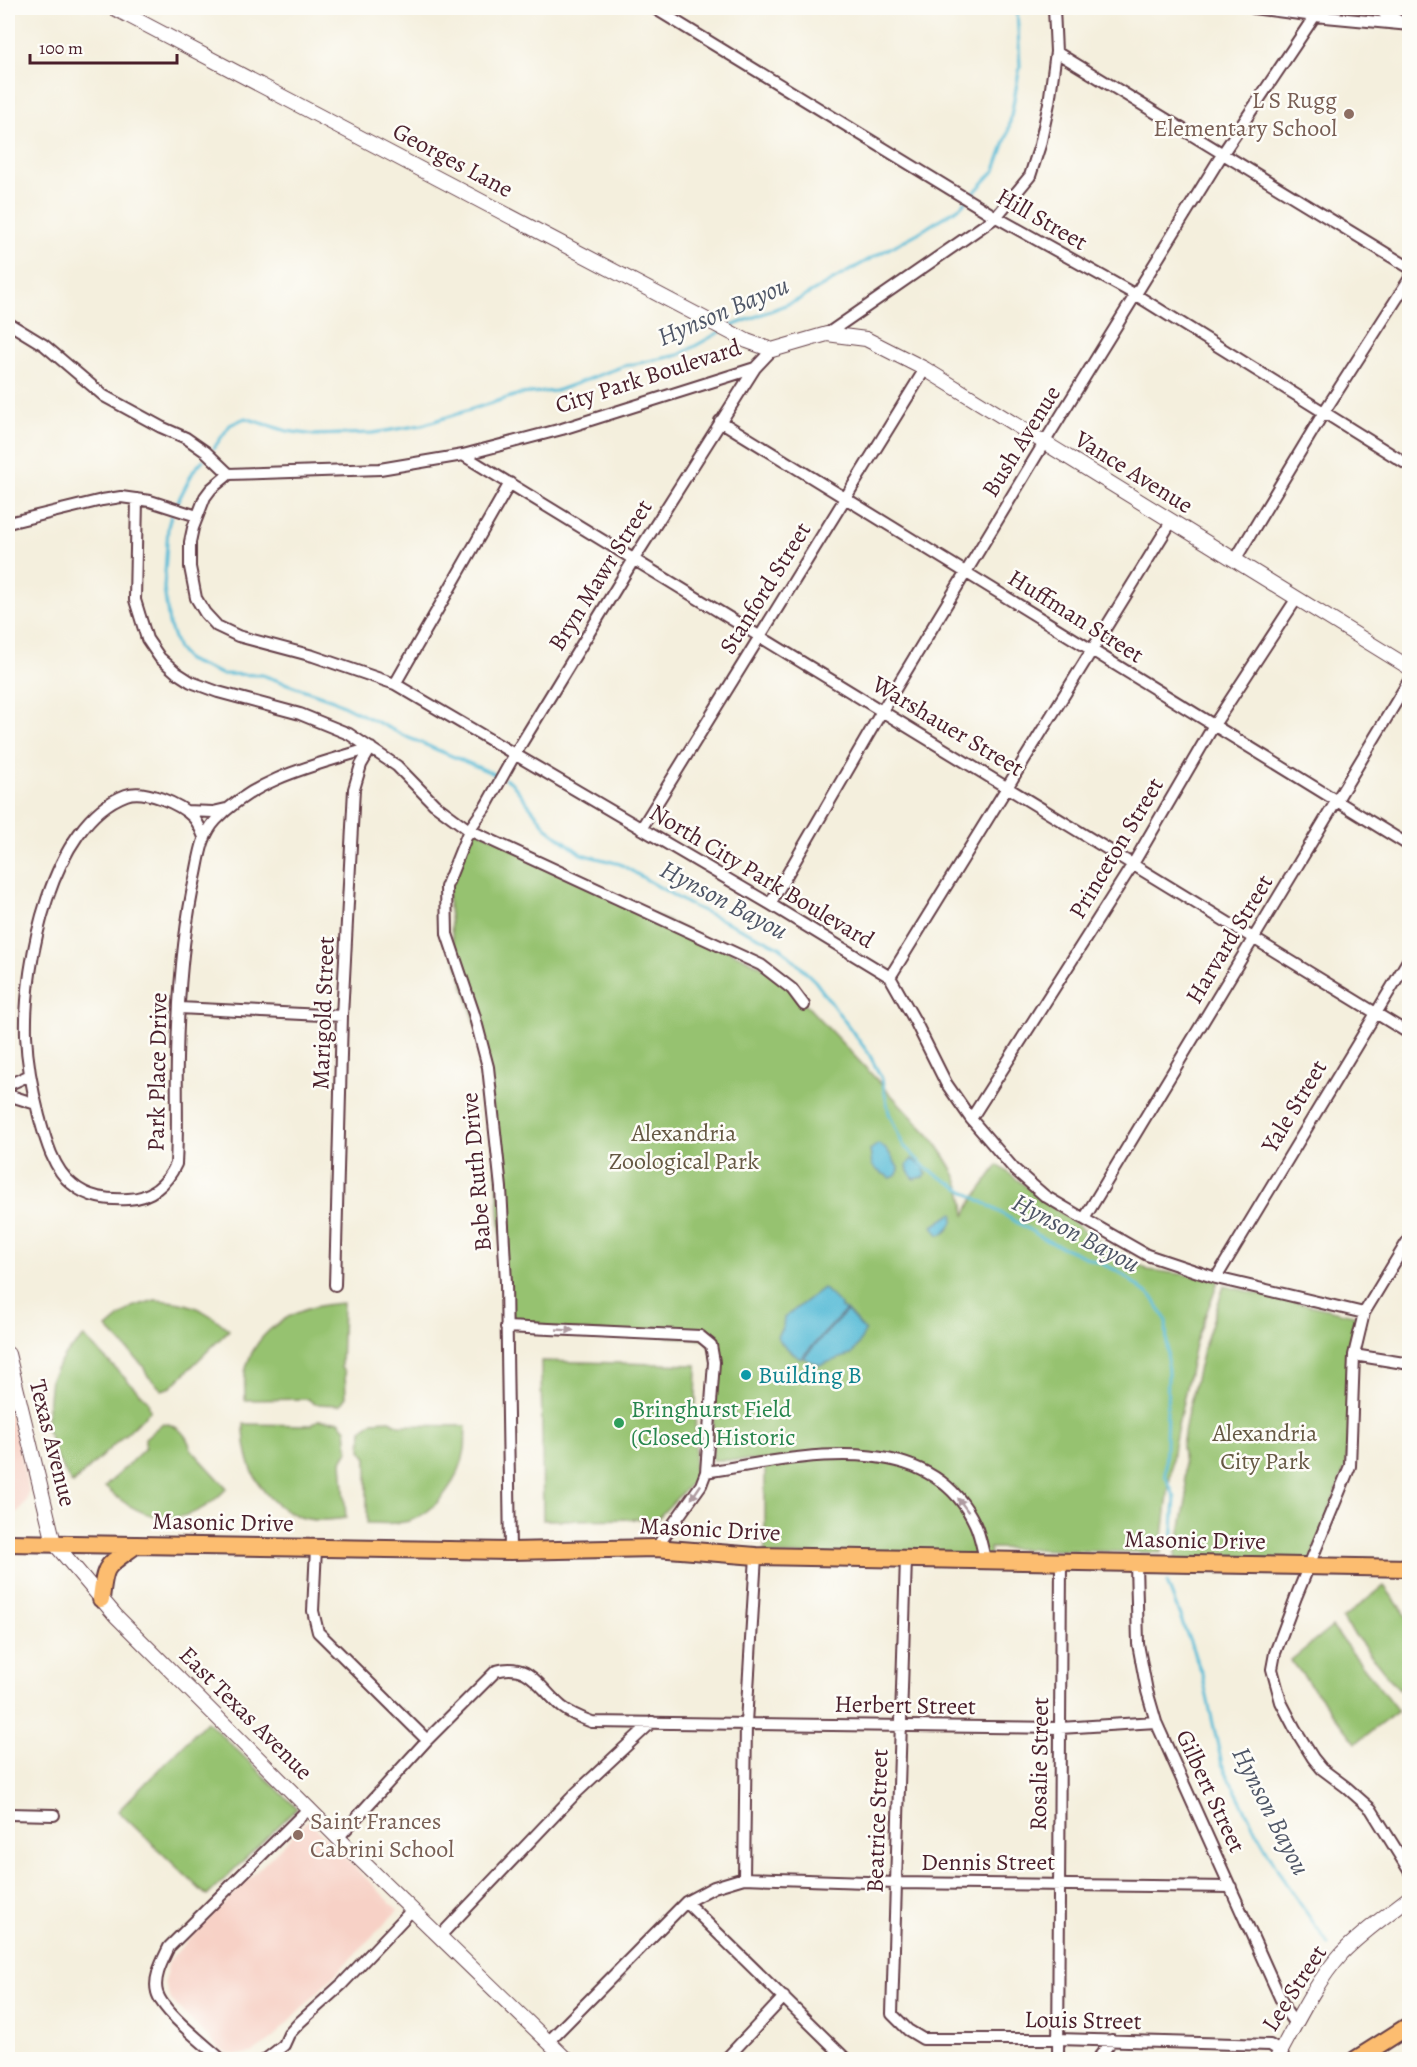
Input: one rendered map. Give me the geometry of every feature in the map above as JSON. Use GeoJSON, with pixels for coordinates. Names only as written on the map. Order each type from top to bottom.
{"type":"FeatureCollection","features":[{"type":"Feature","properties":{"kind":"main road","name":"Masonic Drive"},"geometry":{"type":"LineString","coordinates":[[8,1543],[510,1551],[656,1548],[756,1556],[1410,1568]]}},
{"type":"Feature","properties":{"kind":"main road"},"geometry":{"type":"LineString","coordinates":[[101,1599],[104,1572],[108,1565],[136,1545]]}},
{"type":"Feature","properties":{"kind":"main road"},"geometry":{"type":"LineString","coordinates":[[1355,2060],[1410,2025]]}},
{"type":"Feature","properties":{"kind":"street","name":"Georges Lane"},"geometry":{"type":"LineString","coordinates":[[114,8],[747,341],[772,350]]}},
{"type":"Feature","properties":{"kind":"street","name":"Hill Street"},"geometry":{"type":"LineString","coordinates":[[654,8],[996,217],[1136,295],[1410,466]]}},
{"type":"Feature","properties":{"kind":"street","name":"City Park Boulevard"},"geometry":{"type":"LineString","coordinates":[[229,474],[380,470],[463,455],[561,429],[754,368],[772,350],[827,334],[996,217],[1030,176],[1046,124],[1056,52],[1054,8]]}},
{"type":"Feature","properties":{"kind":"street"},"geometry":{"type":"LineString","coordinates":[[1253,8],[1317,12],[1408,25]]}},
{"type":"Feature","properties":{"kind":"street"},"geometry":{"type":"LineString","coordinates":[[1375,8],[1408,25]]}},
{"type":"Feature","properties":{"kind":"street","name":"Bush Avenue"},"geometry":{"type":"LineString","coordinates":[[770,904],[882,711],[1044,442],[1223,153],[1317,12]]}},
{"type":"Feature","properties":{"kind":"street"},"geometry":{"type":"LineString","coordinates":[[1056,52],[1410,268]]}},
{"type":"Feature","properties":{"kind":"street"},"geometry":{"type":"LineString","coordinates":[[1235,560],[1324,412],[1410,278]]}},
{"type":"Feature","properties":{"kind":"street"},"geometry":{"type":"LineString","coordinates":[[8,323],[44,345],[104,396],[161,428],[186,438],[206,452],[229,474]]}},
{"type":"Feature","properties":{"kind":"street","name":"Vance Avenue"},"geometry":{"type":"LineString","coordinates":[[827,334],[866,339],[925,369],[1410,668]]}},
{"type":"Feature","properties":{"kind":"street","name":"Bryn Mawr Street"},"geometry":{"type":"LineString","coordinates":[[486,806],[515,754],[634,559],[754,368]]}},
{"type":"Feature","properties":{"kind":"street","name":"Stanford Street"},"geometry":{"type":"LineString","coordinates":[[641,828],[925,369]]}},
{"type":"Feature","properties":{"kind":"street","name":"Huffman Street"},"geometry":{"type":"LineString","coordinates":[[720,421],[1410,846]]}},
{"type":"Feature","properties":{"kind":"street","name":"Warshauer Street"},"geometry":{"type":"LineString","coordinates":[[463,455],[1410,1034]]}},
{"type":"Feature","properties":{"kind":"street","name":"North City Park Boulevard"},"geometry":{"type":"LineString","coordinates":[[229,474],[211,489],[197,516],[190,542],[190,567],[194,589],[200,606],[217,626],[238,636],[313,656],[395,684],[890,977],[946,1083],[971,1119],[1014,1169],[1045,1196],[1084,1220],[1147,1255],[1216,1278],[1364,1313]]}},
{"type":"Feature","properties":{"kind":"street"},"geometry":{"type":"LineString","coordinates":[[395,684],[510,483]]}},
{"type":"Feature","properties":{"kind":"street"},"geometry":{"type":"LineString","coordinates":[[8,523],[121,497],[170,507],[197,516]]}},
{"type":"Feature","properties":{"kind":"street"},"geometry":{"type":"LineString","coordinates":[[137,499],[135,600],[147,639],[160,658],[177,673],[191,682],[218,692],[300,714],[349,735],[397,766],[442,811],[469,830],[761,965],[792,989],[804,1005]]}},
{"type":"Feature","properties":{"kind":"street"},"geometry":{"type":"LineString","coordinates":[[890,977],[1171,522]]}},
{"type":"Feature","properties":{"kind":"street","name":"Princeton Street"},"geometry":{"type":"LineString","coordinates":[[971,1119],[1133,864],[1214,725],[1297,598]]}},
{"type":"Feature","properties":{"kind":"street","name":"Harvard Street"},"geometry":{"type":"LineString","coordinates":[[1084,1220],[1410,679]]}},
{"type":"Feature","properties":{"kind":"street","name":"Park Place Drive"},"geometry":{"type":"LineString","coordinates":[[204,837],[194,818],[170,802],[147,794],[129,793],[95,814],[75,839],[45,905],[30,964],[26,1033],[30,1075],[42,1129],[58,1166],[70,1183],[84,1193],[100,1198],[133,1199],[160,1188],[170,1178],[176,1164],[179,1008],[184,935],[189,901],[204,837],[217,819],[229,808],[258,788],[279,777],[371,748]]}},
{"type":"Feature","properties":{"kind":"street","name":"Marigold Street"},"geometry":{"type":"LineString","coordinates":[[335,1285],[342,1016],[354,789],[361,765],[371,748]]}},
{"type":"Feature","properties":{"kind":"street","name":"Babe Ruth Drive"},"geometry":{"type":"LineString","coordinates":[[486,806],[469,830],[446,887],[446,914],[447,934],[474,1014],[488,1067],[501,1188],[506,1283],[510,1551]]}},
{"type":"Feature","properties":{"kind":"street"},"geometry":{"type":"LineString","coordinates":[[185,811],[213,813],[229,808]]}},
{"type":"Feature","properties":{"kind":"street","name":"Yale Street"},"geometry":{"type":"LineString","coordinates":[[1216,1278],[1410,957]]}},
{"type":"Feature","properties":{"kind":"street"},"geometry":{"type":"LineString","coordinates":[[179,1008],[342,1016]]}},
{"type":"Feature","properties":{"kind":"street"},"geometry":{"type":"LineString","coordinates":[[8,1085],[30,1075]]}},
{"type":"Feature","properties":{"kind":"street"},"geometry":{"type":"LineString","coordinates":[[8,1095],[36,1104]]}},
{"type":"Feature","properties":{"kind":"street"},"geometry":{"type":"LineString","coordinates":[[1410,1237],[1364,1313],[1354,1355],[1350,1466],[1275,1653],[1272,1669],[1276,1687],[1295,1729],[1313,1758],[1322,1769],[1371,1809],[1410,1872]]}},
{"type":"Feature","properties":{"kind":"street"},"geometry":{"type":"LineString","coordinates":[[506,1327],[700,1336],[706,1340],[713,1352],[714,1362],[706,1472],[701,1485],[656,1548]]}},
{"type":"Feature","properties":{"kind":"street","name":"Texas Avenue"},"geometry":{"type":"LineString","coordinates":[[8,1354],[54,1543]]}},
{"type":"Feature","properties":{"kind":"street"},"geometry":{"type":"LineString","coordinates":[[1354,1355],[1410,1364]]}},
{"type":"Feature","properties":{"kind":"street"},"geometry":{"type":"LineString","coordinates":[[706,1472],[790,1457],[865,1455],[901,1461],[922,1469],[964,1504],[976,1525],[985,1559]]}},
{"type":"Feature","properties":{"kind":"street","name":"East Texas Avenue"},"geometry":{"type":"LineString","coordinates":[[54,1543],[101,1599],[338,1838],[549,2041],[562,2058]]}},
{"type":"Feature","properties":{"kind":"street"},"geometry":{"type":"LineString","coordinates":[[316,1548],[313,1611],[318,1632],[427,1740],[338,1838]]}},
{"type":"Feature","properties":{"kind":"street"},"geometry":{"type":"LineString","coordinates":[[744,1878],[746,1723],[756,1556]]}},
{"type":"Feature","properties":{"kind":"street","name":"Beatrice Street"},"geometry":{"type":"LineString","coordinates":[[892,2014],[906,1558]]}},
{"type":"Feature","properties":{"kind":"street","name":"Rosalie Street"},"geometry":{"type":"LineString","coordinates":[[1058,2060],[1061,1561]]}},
{"type":"Feature","properties":{"kind":"street","name":"Gilbert Street"},"geometry":{"type":"LineString","coordinates":[[1136,1563],[1138,1644],[1156,1722],[1286,2011],[1295,2024]]}},
{"type":"Feature","properties":{"kind":"street","name":"Herbert Street"},"geometry":{"type":"LineString","coordinates":[[427,1740],[496,1671],[507,1668],[516,1668],[528,1673],[561,1706],[574,1715],[592,1722],[1060,1728],[1156,1722]]}},
{"type":"Feature","properties":{"kind":"street"},"geometry":{"type":"LineString","coordinates":[[440,1936],[576,1793],[652,1722]]}},
{"type":"Feature","properties":{"kind":"street"},"geometry":{"type":"LineString","coordinates":[[222,2060],[166,2010],[157,1992],[158,1972],[169,1947],[309,1808]]}},
{"type":"Feature","properties":{"kind":"street"},"geometry":{"type":"LineString","coordinates":[[8,1814],[54,1815]]}},
{"type":"Feature","properties":{"kind":"street","name":"Dennis Street"},"geometry":{"type":"LineString","coordinates":[[549,2041],[686,1902],[714,1887],[744,1878],[896,1883],[1232,1887]]}},
{"type":"Feature","properties":{"kind":"street","name":"Lee Street"},"geometry":{"type":"LineString","coordinates":[[1280,2057],[1295,2024],[1318,1985],[1344,1951],[1410,1897]]}},
{"type":"Feature","properties":{"kind":"street"},"geometry":{"type":"LineString","coordinates":[[686,1902],[847,2060]]}},
{"type":"Feature","properties":{"kind":"street"},"geometry":{"type":"LineString","coordinates":[[265,2060],[284,2045],[289,2034],[300,2022],[342,1984],[412,1910]]}},
{"type":"Feature","properties":{"kind":"street"},"geometry":{"type":"LineString","coordinates":[[725,2060],[784,1996]]}},
{"type":"Feature","properties":{"kind":"street","name":"Louis Street"},"geometry":{"type":"LineString","coordinates":[[892,2014],[908,2030],[923,2039],[1058,2039],[1270,2044],[1280,2057]]}},
{"type":"Feature","properties":{"kind":"street"},"geometry":{"type":"LineString","coordinates":[[1097,2060],[1112,2040]]}},
{"type":"Feature","properties":{"kind":"shaded area"},"geometry":{"type":"Polygon","coordinates":[[[8,1401],[29,1491],[27,1501],[20,1510],[8,1518],[8,1401]]]}},
{"type":"Feature","properties":{"kind":"shaded area"},"geometry":{"type":"Polygon","coordinates":[[[308,1820],[398,1910],[269,2042],[251,2053],[237,2055],[228,2053],[218,2048],[171,2000],[165,1982],[168,1963],[308,1820]]]}},
{"type":"Feature","properties":{"kind":"green space","name":"Alexandria Zoological Park"},"geometry":{"type":"Polygon","coordinates":[[[475,829],[761,966],[792,990],[931,1137],[955,1174],[962,1194],[965,1216],[971,1203],[998,1165],[1094,1238],[1148,1270],[1219,1279],[1195,1344],[1174,1445],[1161,1553],[990,1548],[991,1555],[765,1555],[765,1461],[712,1460],[715,1361],[706,1339],[507,1326],[489,1068],[454,954],[447,887],[475,829]]]}},
{"type":"Feature","properties":{"kind":"green space","name":"Alexandria City Park"},"geometry":{"type":"Polygon","coordinates":[[[1224,1286],[1358,1316],[1346,1465],[1308,1566],[1174,1563],[1187,1496],[1182,1446],[1187,1416],[1203,1350],[1224,1286]]]}},
{"type":"Feature","properties":{"kind":"green space"},"geometry":{"type":"Polygon","coordinates":[[[155,1300],[177,1302],[195,1307],[229,1330],[171,1387],[162,1390],[107,1328],[132,1307],[155,1300]]]}},
{"type":"Feature","properties":{"kind":"green space"},"geometry":{"type":"Polygon","coordinates":[[[343,1303],[341,1368],[345,1372],[346,1397],[340,1405],[315,1404],[308,1399],[245,1400],[245,1372],[259,1342],[270,1330],[296,1313],[343,1303]]]}},
{"type":"Feature","properties":{"kind":"green space"},"geometry":{"type":"Polygon","coordinates":[[[84,1337],[148,1401],[150,1411],[72,1484],[57,1458],[46,1428],[51,1378],[64,1356],[84,1337]]]}},
{"type":"Feature","properties":{"kind":"green space","name":"Bringhurst Field (Closed) Historic"},"geometry":{"type":"Polygon","coordinates":[[[541,1361],[697,1365],[694,1480],[657,1519],[543,1520],[541,1361]]]}},
{"type":"Feature","properties":{"kind":"green space"},"geometry":{"type":"Polygon","coordinates":[[[318,1420],[339,1421],[346,1429],[348,1451],[342,1461],[346,1518],[311,1520],[286,1510],[264,1491],[247,1454],[244,1424],[312,1425],[318,1420]]]}},
{"type":"Feature","properties":{"kind":"green space"},"geometry":{"type":"Polygon","coordinates":[[[390,1420],[399,1425],[466,1426],[463,1460],[453,1482],[429,1510],[409,1521],[367,1523],[367,1458],[361,1450],[362,1430],[373,1421],[390,1420]]]}},
{"type":"Feature","properties":{"kind":"green space"},"geometry":{"type":"Polygon","coordinates":[[[163,1423],[181,1432],[191,1449],[227,1488],[212,1502],[197,1511],[166,1518],[135,1509],[105,1487],[145,1448],[145,1438],[163,1423]]]}},
{"type":"Feature","properties":{"kind":"green space"},"geometry":{"type":"Polygon","coordinates":[[[1384,1586],[1409,1619],[1409,1682],[1399,1690],[1342,1619],[1384,1586]]]}},
{"type":"Feature","properties":{"kind":"green space"},"geometry":{"type":"Polygon","coordinates":[[[1332,1627],[1398,1711],[1356,1743],[1291,1660],[1332,1627]]]}},
{"type":"Feature","properties":{"kind":"green space"},"geometry":{"type":"Polygon","coordinates":[[[207,1721],[297,1808],[207,1896],[118,1811],[207,1721]]]}},
{"type":"Feature","properties":{"kind":"water"},"geometry":{"type":"Polygon","coordinates":[[[878,1144],[888,1151],[895,1162],[899,1170],[896,1176],[891,1178],[872,1165],[870,1150],[878,1144]]]}},
{"type":"Feature","properties":{"kind":"water"},"geometry":{"type":"Polygon","coordinates":[[[912,1159],[923,1166],[926,1174],[923,1177],[914,1179],[908,1171],[907,1165],[912,1159]]]}},
{"type":"Feature","properties":{"kind":"water"},"geometry":{"type":"Polygon","coordinates":[[[953,1213],[951,1227],[939,1235],[933,1226],[953,1213]]]}},
{"type":"Feature","properties":{"kind":"water"},"geometry":{"type":"Polygon","coordinates":[[[823,1288],[841,1305],[841,1308],[846,1310],[800,1359],[782,1344],[777,1336],[783,1327],[784,1318],[823,1288]]]}},
{"type":"Feature","properties":{"kind":"water"},"geometry":{"type":"Polygon","coordinates":[[[847,1311],[865,1331],[852,1354],[820,1365],[803,1358],[847,1311]]]}},
{"type":"Feature","properties":{"kind":"waterway","name":"Hynson Bayou"},"geometry":{"type":"LineString","coordinates":[[970,197],[995,170],[1008,133],[1020,66],[1017,8]]}},
{"type":"Feature","properties":{"kind":"waterway","name":"Hynson Bayou"},"geometry":{"type":"LineString","coordinates":[[729,327],[798,300],[918,233],[966,201]]}},
{"type":"Feature","properties":{"kind":"waterway","name":"Hynson Bayou"},"geometry":{"type":"LineString","coordinates":[[214,448],[230,425],[245,418],[287,431],[314,435],[373,433],[422,425],[520,394],[556,391],[624,366],[679,355],[720,332]]}},
{"type":"Feature","properties":{"kind":"waterway","name":"Hynson Bayou"},"geometry":{"type":"LineString","coordinates":[[178,501],[194,470],[203,460]]}},
{"type":"Feature","properties":{"kind":"waterway","name":"Hynson Bayou"},"geometry":{"type":"LineString","coordinates":[[171,516],[168,527],[164,588],[169,624],[178,649],[187,660],[221,674],[262,675],[333,700],[407,737],[499,776]]}},
{"type":"Feature","properties":{"kind":"waterway","name":"Hynson Bayou"},"geometry":{"type":"LineString","coordinates":[[505,779],[511,782],[547,828],[581,854],[620,864],[688,904],[780,947],[815,981],[869,1054],[882,1079],[889,1113],[903,1145],[927,1169],[1048,1241],[1118,1271],[1153,1298],[1166,1320],[1168,1375],[1165,1475],[1175,1498],[1172,1545]]}},
{"type":"Feature","properties":{"kind":"waterway","name":"Hynson Bayou"},"geometry":{"type":"LineString","coordinates":[[1167,1582],[1202,1674],[1222,1764],[1285,1882],[1329,1945]]}},
{"type":"Feature","properties":{"kind":"place","name":"L S Rugg Elementary School"},"geometry":{"type":"Point","coordinates":[1349,114]}},
{"type":"Feature","properties":{"kind":"place","name":"Building B"},"geometry":{"type":"Point","coordinates":[746,1375]}},
{"type":"Feature","properties":{"kind":"place","name":"Bringhurst Field (Closed) Historic"},"geometry":{"type":"Point","coordinates":[619,1423]}},
{"type":"Feature","properties":{"kind":"place","name":"Saint Frances Cabrini School"},"geometry":{"type":"Point","coordinates":[298,1835]}}]}
